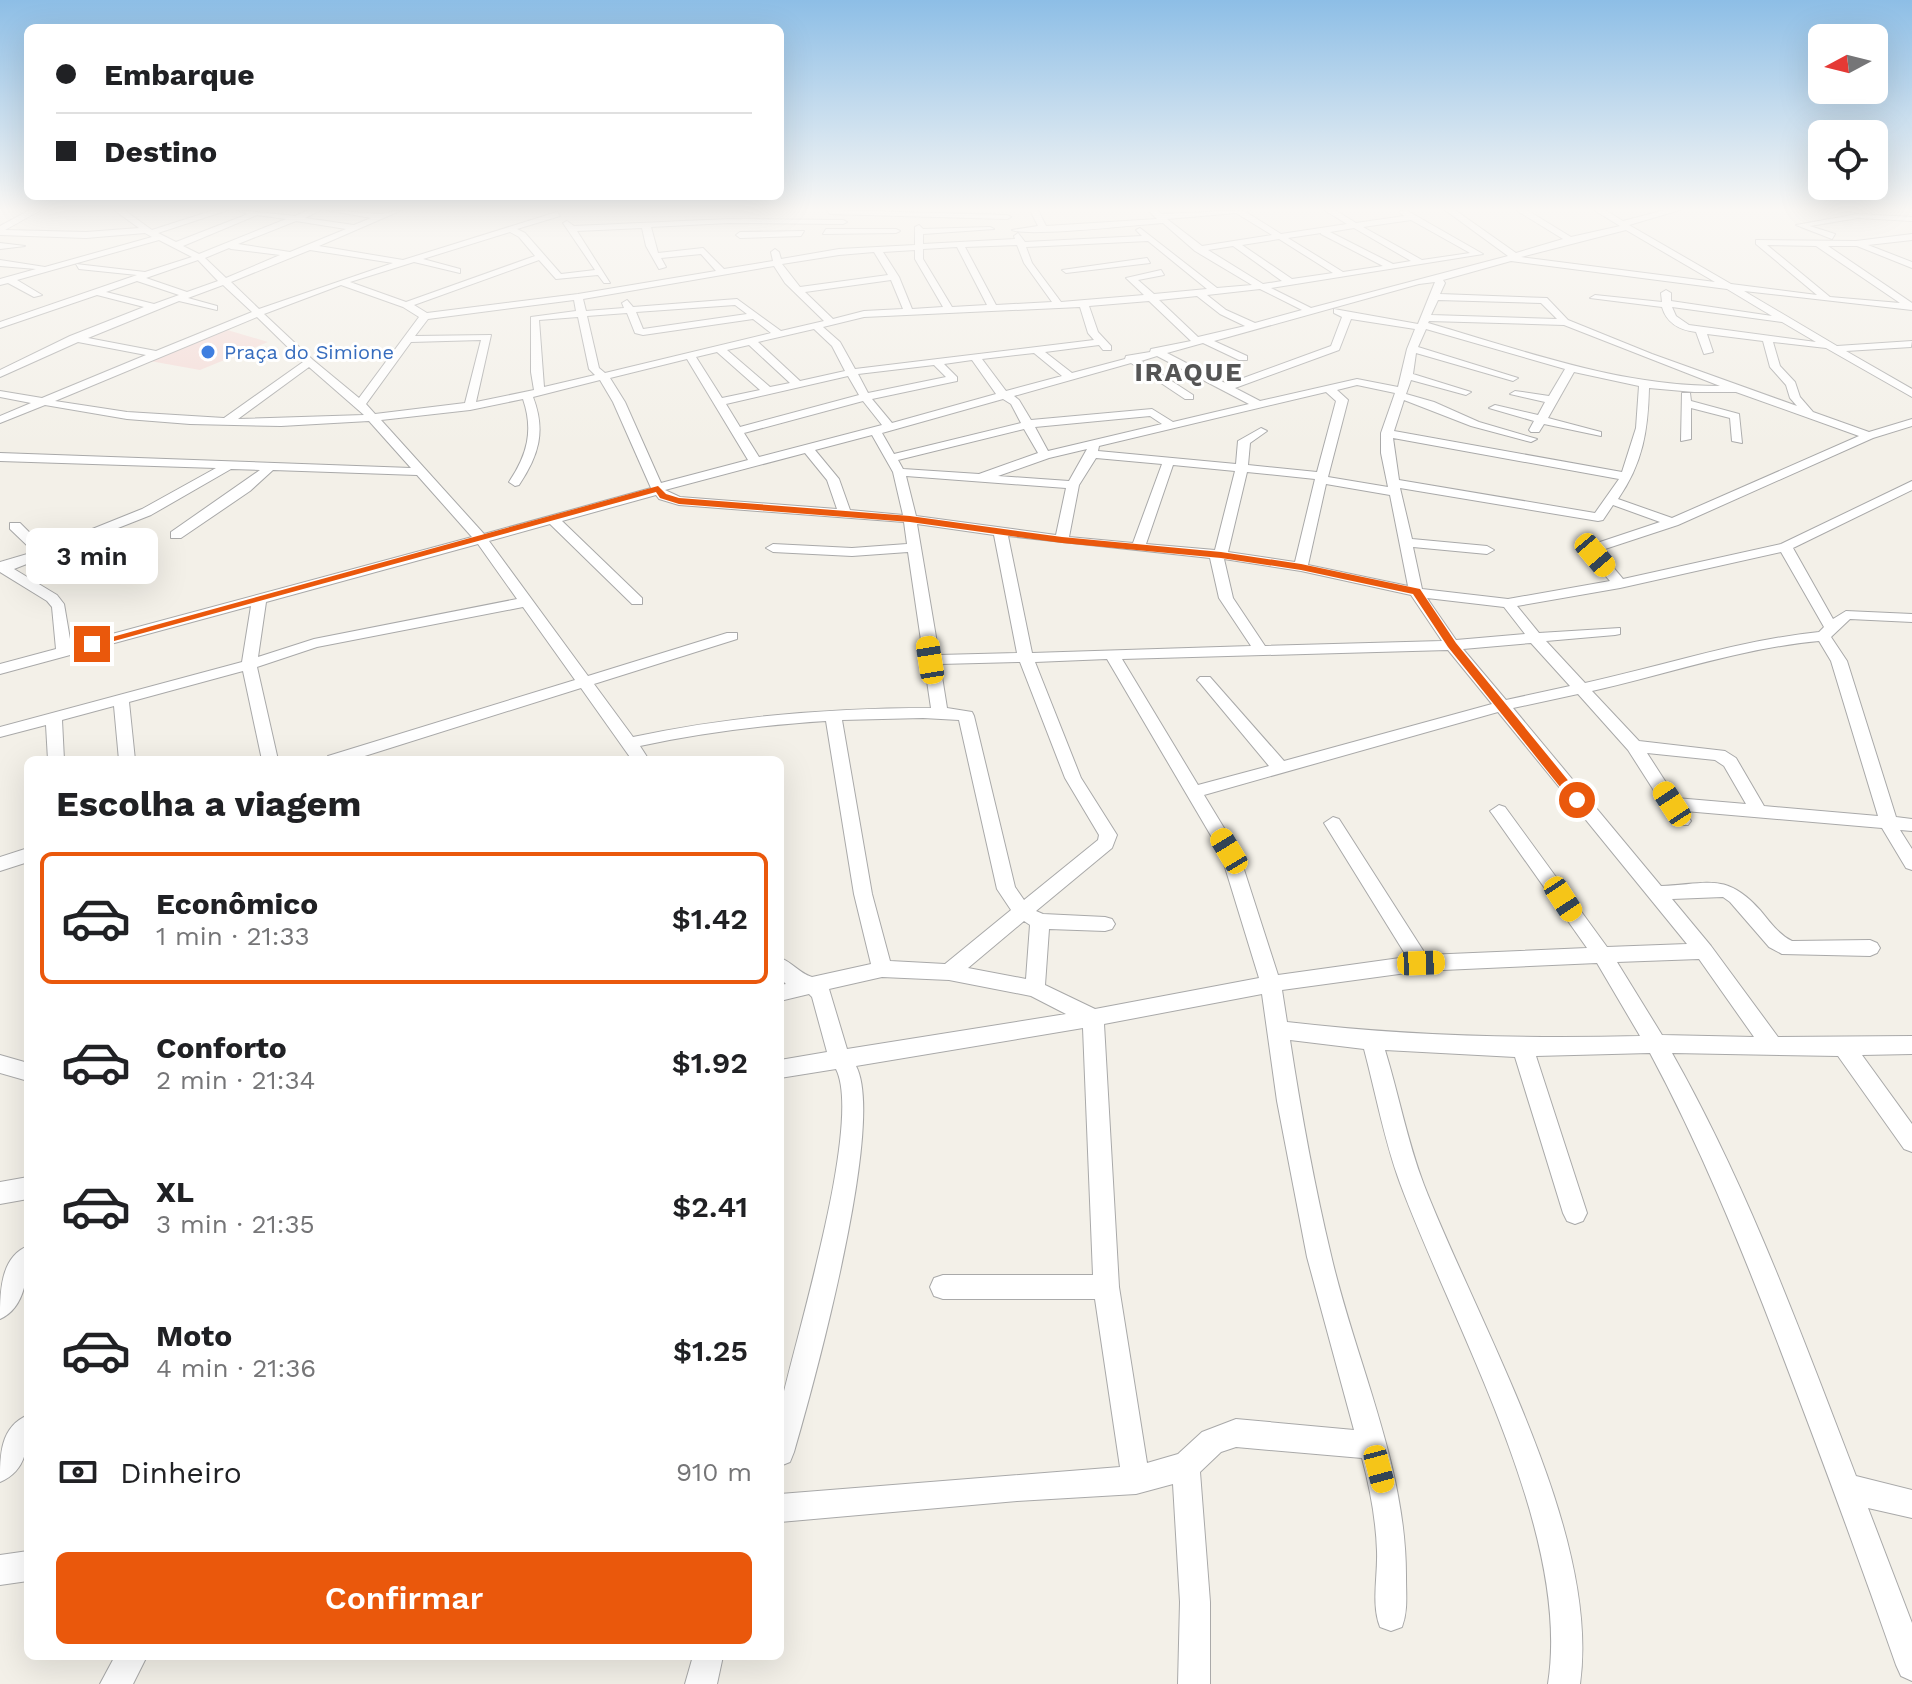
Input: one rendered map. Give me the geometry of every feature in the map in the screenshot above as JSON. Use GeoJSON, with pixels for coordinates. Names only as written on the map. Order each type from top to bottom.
{"type":"FeatureCollection","features":[{"type":"Feature","properties":{"kind":"street"},"geometry":{"type":"LineString","coordinates":[[23,289],[37,295]]}},
{"type":"Feature","properties":{"kind":"street"},"geometry":{"type":"LineString","coordinates":[[0,325],[106,289]]}},
{"type":"Feature","properties":{"kind":"street"},"geometry":{"type":"LineString","coordinates":[[168,289],[214,308]]}},
{"type":"Feature","properties":{"kind":"street"},"geometry":{"type":"LineString","coordinates":[[0,374],[74,338],[204,289]]}},
{"type":"Feature","properties":{"kind":"street"},"geometry":{"type":"LineString","coordinates":[[234,289],[309,362],[360,404],[481,539],[638,756]]}},
{"type":"Feature","properties":{"kind":"street"},"geometry":{"type":"LineString","coordinates":[[0,420],[324,289]]}},
{"type":"Feature","properties":{"kind":"street"},"geometry":{"type":"LineString","coordinates":[[360,289],[406,305],[425,316],[624,289]]}},
{"type":"Feature","properties":{"kind":"street"},"geometry":{"type":"LineString","coordinates":[[406,305],[452,289]]}},
{"type":"Feature","properties":{"kind":"street"},"geometry":{"type":"LineString","coordinates":[[798,290],[808,289]]}},
{"type":"Feature","properties":{"kind":"street"},"geometry":{"type":"LineString","coordinates":[[899,289],[909,313]]}},
{"type":"Feature","properties":{"kind":"street"},"geometry":{"type":"LineString","coordinates":[[936,289],[950,312]]}},
{"type":"Feature","properties":{"kind":"street"},"geometry":{"type":"LineString","coordinates":[[983,289],[994,310]]}},
{"type":"Feature","properties":{"kind":"street"},"geometry":{"type":"LineString","coordinates":[[1046,289],[1059,306]]}},
{"type":"Feature","properties":{"kind":"street"},"geometry":{"type":"LineString","coordinates":[[1141,289],[1199,339],[1243,358]]}},
{"type":"Feature","properties":{"kind":"street"},"geometry":{"type":"LineString","coordinates":[[1178,289],[1183,293]]}},
{"type":"Feature","properties":{"kind":"street"},"geometry":{"type":"LineString","coordinates":[[0,394],[146,417],[303,423],[470,407],[527,396],[753,343],[829,320],[864,314],[1059,306],[1241,289]]}},
{"type":"Feature","properties":{"kind":"street"},"geometry":{"type":"LineString","coordinates":[[1262,289],[1311,311]]}},
{"type":"Feature","properties":{"kind":"street"},"geometry":{"type":"LineString","coordinates":[[0,669],[1391,289]]}},
{"type":"Feature","properties":{"kind":"street"},"geometry":{"type":"LineString","coordinates":[[1437,289],[1412,349],[1387,433],[1393,487],[1408,543],[1416,592],[1452,645],[1704,951],[1772,1046]]}},
{"type":"Feature","properties":{"kind":"street"},"geometry":{"type":"LineString","coordinates":[[1663,289],[1666,304],[1678,324],[1701,331],[1831,348],[1911,344]]}},
{"type":"Feature","properties":{"kind":"street"},"geometry":{"type":"LineString","coordinates":[[1735,289],[1912,394]]}},
{"type":"Feature","properties":{"kind":"street"},"geometry":{"type":"LineString","coordinates":[[1744,289],[1912,307]]}},
{"type":"Feature","properties":{"kind":"street"},"geometry":{"type":"LineString","coordinates":[[1814,289],[1828,300]]}},
{"type":"Feature","properties":{"kind":"street"},"geometry":{"type":"LineString","coordinates":[[1885,289],[1912,307]]}},
{"type":"Feature","properties":{"kind":"street"},"geometry":{"type":"LineString","coordinates":[[616,290],[632,312],[639,331],[643,332],[756,316]]}},
{"type":"Feature","properties":{"kind":"street"},"geometry":{"type":"LineString","coordinates":[[798,290],[829,320]]}},
{"type":"Feature","properties":{"kind":"street"},"geometry":{"type":"LineString","coordinates":[[96,292],[153,307]]}},
{"type":"Feature","properties":{"kind":"street"},"geometry":{"type":"LineString","coordinates":[[1198,292],[1223,312],[1253,326]]}},
{"type":"Feature","properties":{"kind":"street"},"geometry":{"type":"LineString","coordinates":[[578,297],[594,369],[619,402],[658,489],[663,496],[679,501],[910,519],[1062,540],[1218,554],[1301,567],[1416,592],[1508,603],[1620,584],[1785,547],[1912,485]]}},
{"type":"Feature","properties":{"kind":"street"},"geometry":{"type":"LineString","coordinates":[[1434,297],[1544,300],[1565,322],[1588,334],[1869,436]]}},
{"type":"Feature","properties":{"kind":"street"},"geometry":{"type":"LineString","coordinates":[[1595,298],[1784,320]]}},
{"type":"Feature","properties":{"kind":"street"},"geometry":{"type":"LineString","coordinates":[[540,392],[534,319],[737,302],[780,335]]}},
{"type":"Feature","properties":{"kind":"street"},"geometry":{"type":"LineString","coordinates":[[1084,304],[1093,333],[1100,342],[1189,397]]}},
{"type":"Feature","properties":{"kind":"street"},"geometry":{"type":"LineString","coordinates":[[1328,306],[1347,316],[1524,330],[1565,322]]}},
{"type":"Feature","properties":{"kind":"street"},"geometry":{"type":"LineString","coordinates":[[360,404],[425,316]]}},
{"type":"Feature","properties":{"kind":"street"},"geometry":{"type":"LineString","coordinates":[[1228,387],[1308,361],[1335,348],[1347,316]]}},
{"type":"Feature","properties":{"kind":"street"},"geometry":{"type":"LineString","coordinates":[[1422,323],[1686,397],[1735,416],[1738,441]]}},
{"type":"Feature","properties":{"kind":"street"},"geometry":{"type":"LineString","coordinates":[[816,325],[836,344],[865,397],[889,426]]}},
{"type":"Feature","properties":{"kind":"street"},"geometry":{"type":"LineString","coordinates":[[1516,350],[1524,330]]}},
{"type":"Feature","properties":{"kind":"street"},"geometry":{"type":"LineString","coordinates":[[1701,331],[1708,352]]}},
{"type":"Feature","properties":{"kind":"street"},"geometry":{"type":"LineString","coordinates":[[408,339],[487,337],[473,384],[470,407]]}},
{"type":"Feature","properties":{"kind":"street"},"geometry":{"type":"LineString","coordinates":[[74,338],[158,354]]}},
{"type":"Feature","properties":{"kind":"street"},"geometry":{"type":"LineString","coordinates":[[1767,339],[1775,367],[1811,414]]}},
{"type":"Feature","properties":{"kind":"street"},"geometry":{"type":"LineString","coordinates":[[720,402],[854,374],[936,361],[1100,342]]}},
{"type":"Feature","properties":{"kind":"street"},"geometry":{"type":"LineString","coordinates":[[753,343],[799,386]]}},
{"type":"Feature","properties":{"kind":"street"},"geometry":{"type":"LineString","coordinates":[[1412,349],[1513,378]]}},
{"type":"Feature","properties":{"kind":"street"},"geometry":{"type":"LineString","coordinates":[[721,350],[769,392]]}},
{"type":"Feature","properties":{"kind":"street"},"geometry":{"type":"LineString","coordinates":[[1037,350],[1069,376]]}},
{"type":"Feature","properties":{"kind":"street"},"geometry":{"type":"LineString","coordinates":[[1155,351],[1261,406]]}},
{"type":"Feature","properties":{"kind":"street"},"geometry":{"type":"LineString","coordinates":[[691,357],[755,461]]}},
{"type":"Feature","properties":{"kind":"street"},"geometry":{"type":"LineString","coordinates":[[975,357],[997,390],[1015,402],[1045,455]]}},
{"type":"Feature","properties":{"kind":"street"},"geometry":{"type":"LineString","coordinates":[[738,431],[865,397],[953,379],[936,361]]}},
{"type":"Feature","properties":{"kind":"street"},"geometry":{"type":"LineString","coordinates":[[227,421],[309,362]]}},
{"type":"Feature","properties":{"kind":"street"},"geometry":{"type":"LineString","coordinates":[[1526,457],[1541,419],[1572,366]]}},
{"type":"Feature","properties":{"kind":"street"},"geometry":{"type":"LineString","coordinates":[[1880,376],[1912,375]]}},
{"type":"Feature","properties":{"kind":"street"},"geometry":{"type":"LineString","coordinates":[[1620,378],[1686,397],[1709,392],[1792,391]]}},
{"type":"Feature","properties":{"kind":"street"},"geometry":{"type":"LineString","coordinates":[[980,478],[1045,455],[1093,449],[1360,382],[1466,392]]}},
{"type":"Feature","properties":{"kind":"street"},"geometry":{"type":"LineString","coordinates":[[1093,449],[1393,487],[1594,517],[1601,516],[1627,477],[1642,428],[1644,386]]}},
{"type":"Feature","properties":{"kind":"street"},"geometry":{"type":"LineString","coordinates":[[1402,387],[1430,404],[1475,424],[1531,439]]}},
{"type":"Feature","properties":{"kind":"street"},"geometry":{"type":"LineString","coordinates":[[1301,567],[1343,401],[1330,390]]}},
{"type":"Feature","properties":{"kind":"street"},"geometry":{"type":"LineString","coordinates":[[1515,394],[1551,400]]}},
{"type":"Feature","properties":{"kind":"street"},"geometry":{"type":"LineString","coordinates":[[515,482],[529,463],[537,435],[527,396]]}},
{"type":"Feature","properties":{"kind":"street"},"geometry":{"type":"LineString","coordinates":[[1685,439],[1686,397]]}},
{"type":"Feature","properties":{"kind":"street"},"geometry":{"type":"LineString","coordinates":[[1495,408],[1597,434]]}},
{"type":"Feature","properties":{"kind":"street"},"geometry":{"type":"LineString","coordinates":[[893,458],[1029,424],[1152,412],[1173,427]]}},
{"type":"Feature","properties":{"kind":"street"},"geometry":{"type":"LineString","coordinates":[[1620,584],[1595,555],[1596,548],[1673,522],[1869,436],[1912,422]]}},
{"type":"Feature","properties":{"kind":"street"},"geometry":{"type":"LineString","coordinates":[[875,431],[899,472],[910,519],[940,713]]}},
{"type":"Feature","properties":{"kind":"street"},"geometry":{"type":"LineString","coordinates":[[1260,649],[1226,598],[1218,554],[1242,468],[1246,438],[1261,431]]}},
{"type":"Feature","properties":{"kind":"street"},"geometry":{"type":"LineString","coordinates":[[1387,433],[1627,477]]}},
{"type":"Feature","properties":{"kind":"street"},"geometry":{"type":"LineString","coordinates":[[807,448],[833,479],[845,514]]}},
{"type":"Feature","properties":{"kind":"street"},"geometry":{"type":"LineString","coordinates":[[1062,540],[1073,485],[1093,449]]}},
{"type":"Feature","properties":{"kind":"street"},"geometry":{"type":"LineString","coordinates":[[0,457],[268,469],[423,472]]}},
{"type":"Feature","properties":{"kind":"street"},"geometry":{"type":"LineString","coordinates":[[1139,545],[1169,461]]}},
{"type":"Feature","properties":{"kind":"street"},"geometry":{"type":"LineString","coordinates":[[2,567],[43,554],[153,508],[226,467]]}},
{"type":"Feature","properties":{"kind":"street"},"geometry":{"type":"LineString","coordinates":[[176,535],[246,488],[268,469]]}},
{"type":"Feature","properties":{"kind":"street"},"geometry":{"type":"LineString","coordinates":[[899,472],[1073,485]]}},
{"type":"Feature","properties":{"kind":"street"},"geometry":{"type":"LineString","coordinates":[[1612,501],[1673,522]]}},
{"type":"Feature","properties":{"kind":"street"},"geometry":{"type":"LineString","coordinates":[[552,519],[637,601]]}},
{"type":"Feature","properties":{"kind":"street"},"geometry":{"type":"LineString","coordinates":[[15,526],[43,554]]}},
{"type":"Feature","properties":{"kind":"street"},"geometry":{"type":"LineString","coordinates":[[949,972],[1032,917],[1106,843],[1108,835],[1073,778],[1026,658],[1000,530]]}},
{"type":"Feature","properties":{"kind":"street"},"geometry":{"type":"LineString","coordinates":[[1408,543],[1487,550]]}},
{"type":"Feature","properties":{"kind":"street"},"geometry":{"type":"LineString","coordinates":[[1785,547],[1839,661],[1888,822],[1912,863]]}},
{"type":"Feature","properties":{"kind":"street"},"geometry":{"type":"LineString","coordinates":[[773,548],[852,552],[914,548]]}},
{"type":"Feature","properties":{"kind":"street"},"geometry":{"type":"LineString","coordinates":[[2,567],[52,598],[59,607],[64,652]]}},
{"type":"Feature","properties":{"kind":"street"},"geometry":{"type":"LineString","coordinates":[[259,599],[249,665],[269,756]]}},
{"type":"Feature","properties":{"kind":"street"},"geometry":{"type":"LineString","coordinates":[[0,732],[249,665],[314,643],[526,602]]}},
{"type":"Feature","properties":{"kind":"street"},"geometry":{"type":"LineString","coordinates":[[1508,603],[1535,638],[1634,746],[1682,821]]}},
{"type":"Feature","properties":{"kind":"street"},"geometry":{"type":"LineString","coordinates":[[1192,793],[1501,706],[1666,670],[1746,647],[1827,632],[1846,615],[1912,618]]}},
{"type":"Feature","properties":{"kind":"street"},"geometry":{"type":"LineString","coordinates":[[930,660],[1452,645],[1615,631]]}},
{"type":"Feature","properties":{"kind":"street"},"geometry":{"type":"LineString","coordinates":[[346,756],[732,636]]}},
{"type":"Feature","properties":{"kind":"street"},"geometry":{"type":"LineString","coordinates":[[1112,655],[1229,851],[1271,984],[1288,1101],[1319,1257],[1372,1445],[1390,1525],[1391,1616]]}},
{"type":"Feature","properties":{"kind":"street"},"geometry":{"type":"LineString","coordinates":[[1205,680],[1280,767]]}},
{"type":"Feature","properties":{"kind":"street"},"geometry":{"type":"LineString","coordinates":[[121,700],[127,756]]}},
{"type":"Feature","properties":{"kind":"street"},"geometry":{"type":"LineString","coordinates":[[630,743],[708,728],[833,715],[940,713],[966,716],[1006,889],[1032,917],[1035,989]]}},
{"type":"Feature","properties":{"kind":"street"},"geometry":{"type":"LineString","coordinates":[[833,715],[863,894],[882,969]]}},
{"type":"Feature","properties":{"kind":"street"},"geometry":{"type":"LineString","coordinates":[[54,717],[56,756]]}},
{"type":"Feature","properties":{"kind":"street"},"geometry":{"type":"LineString","coordinates":[[376,746],[385,756]]}},
{"type":"Feature","properties":{"kind":"street"},"geometry":{"type":"LineString","coordinates":[[1634,746],[1719,755],[1730,762],[1757,809]]}},
{"type":"Feature","properties":{"kind":"street"},"geometry":{"type":"LineString","coordinates":[[1672,804],[1757,809],[1912,825]]}},
{"type":"Feature","properties":{"kind":"street"},"geometry":{"type":"LineString","coordinates":[[1499,811],[1530,851],[1600,955],[1693,1113],[1739,1211],[1850,1489],[1912,1665]]}},
{"type":"Feature","properties":{"kind":"street"},"geometry":{"type":"LineString","coordinates":[[1333,823],[1421,963]]}},
{"type":"Feature","properties":{"kind":"street"},"geometry":{"type":"LineString","coordinates":[[0,864],[24,856]]}},
{"type":"Feature","properties":{"kind":"street"},"geometry":{"type":"LineString","coordinates":[[1654,893],[1726,890],[1737,897],[1776,942],[1789,949],[1870,948]]}},
{"type":"Feature","properties":{"kind":"street"},"geometry":{"type":"LineString","coordinates":[[1032,917],[1105,924]]}},
{"type":"Feature","properties":{"kind":"street"},"geometry":{"type":"LineString","coordinates":[[784,1068],[1093,1018],[1271,984],[1421,963],[1704,951]]}},
{"type":"Feature","properties":{"kind":"street"},"geometry":{"type":"LineString","coordinates":[[784,992],[882,969],[949,972],[1035,989],[1093,1018]]}},
{"type":"Feature","properties":{"kind":"street"},"geometry":{"type":"LineString","coordinates":[[784,970],[795,980],[813,986],[826,1005],[834,1045],[844,1059],[854,1096],[845,1186],[803,1375],[784,1439]]}},
{"type":"Feature","properties":{"kind":"street"},"geometry":{"type":"LineString","coordinates":[[1093,1018],[1106,1287],[1136,1480]]}},
{"type":"Feature","properties":{"kind":"street"},"geometry":{"type":"LineString","coordinates":[[1278,1030],[1372,1041],[1523,1048],[1654,1044],[1912,1045]]}},
{"type":"Feature","properties":{"kind":"street"},"geometry":{"type":"LineString","coordinates":[[1372,1041],[1409,1177],[1520,1441],[1552,1540],[1565,1602],[1567,1668],[1564,1684]]}},
{"type":"Feature","properties":{"kind":"street"},"geometry":{"type":"LineString","coordinates":[[1844,1047],[1912,1142]]}},
{"type":"Feature","properties":{"kind":"street"},"geometry":{"type":"LineString","coordinates":[[1523,1048],[1575,1213]]}},
{"type":"Feature","properties":{"kind":"street"},"geometry":{"type":"LineString","coordinates":[[0,1193],[24,1189]]}},
{"type":"Feature","properties":{"kind":"street"},"geometry":{"type":"LineString","coordinates":[[0,1306],[24,1265]]}},
{"type":"Feature","properties":{"kind":"street"},"geometry":{"type":"LineString","coordinates":[[943,1287],[1106,1287]]}},
{"type":"Feature","properties":{"kind":"street"},"geometry":{"type":"LineString","coordinates":[[784,1508],[1136,1480],[1186,1466],[1212,1442],[1236,1433],[1372,1445]]}},
{"type":"Feature","properties":{"kind":"street"},"geometry":{"type":"LineString","coordinates":[[0,1468],[24,1435]]}},
{"type":"Feature","properties":{"kind":"street"},"geometry":{"type":"LineString","coordinates":[[1186,1466],[1194,1600],[1194,1684]]}},
{"type":"Feature","properties":{"kind":"street"},"geometry":{"type":"LineString","coordinates":[[1850,1489],[1912,1504]]}},
{"type":"Feature","properties":{"kind":"street"},"geometry":{"type":"LineString","coordinates":[[0,1570],[24,1567]]}},
{"type":"Feature","properties":{"kind":"street"},"geometry":{"type":"LineString","coordinates":[[116,1684],[130,1660]]}},
{"type":"Feature","properties":{"kind":"street"},"geometry":{"type":"LineString","coordinates":[[701,1684],[707,1660]]}},
{"type":"Feature","properties":{"kind":"shaded area","name":"Praça do Simione"},"geometry":{"type":"Polygon","coordinates":[[[224,329],[268,342],[200,370],[150,361],[224,329]]]}},
{"type":"Feature","properties":{"kind":"place","name":"Praça do Simione"},"geometry":{"type":"Point","coordinates":[208,352]}},
{"type":"Feature","properties":{"kind":"district","name":"IRAQUE"},"geometry":{"type":"Point","coordinates":[1189,372]}},
{"type":"Feature","properties":{"kind":"route"},"geometry":{"type":"LineString","coordinates":[[92,644],[658,489],[663,496],[679,501],[910,519],[1062,540],[1221,555],[1301,567],[1416,592],[1452,645],[1577,800]]}}]}
